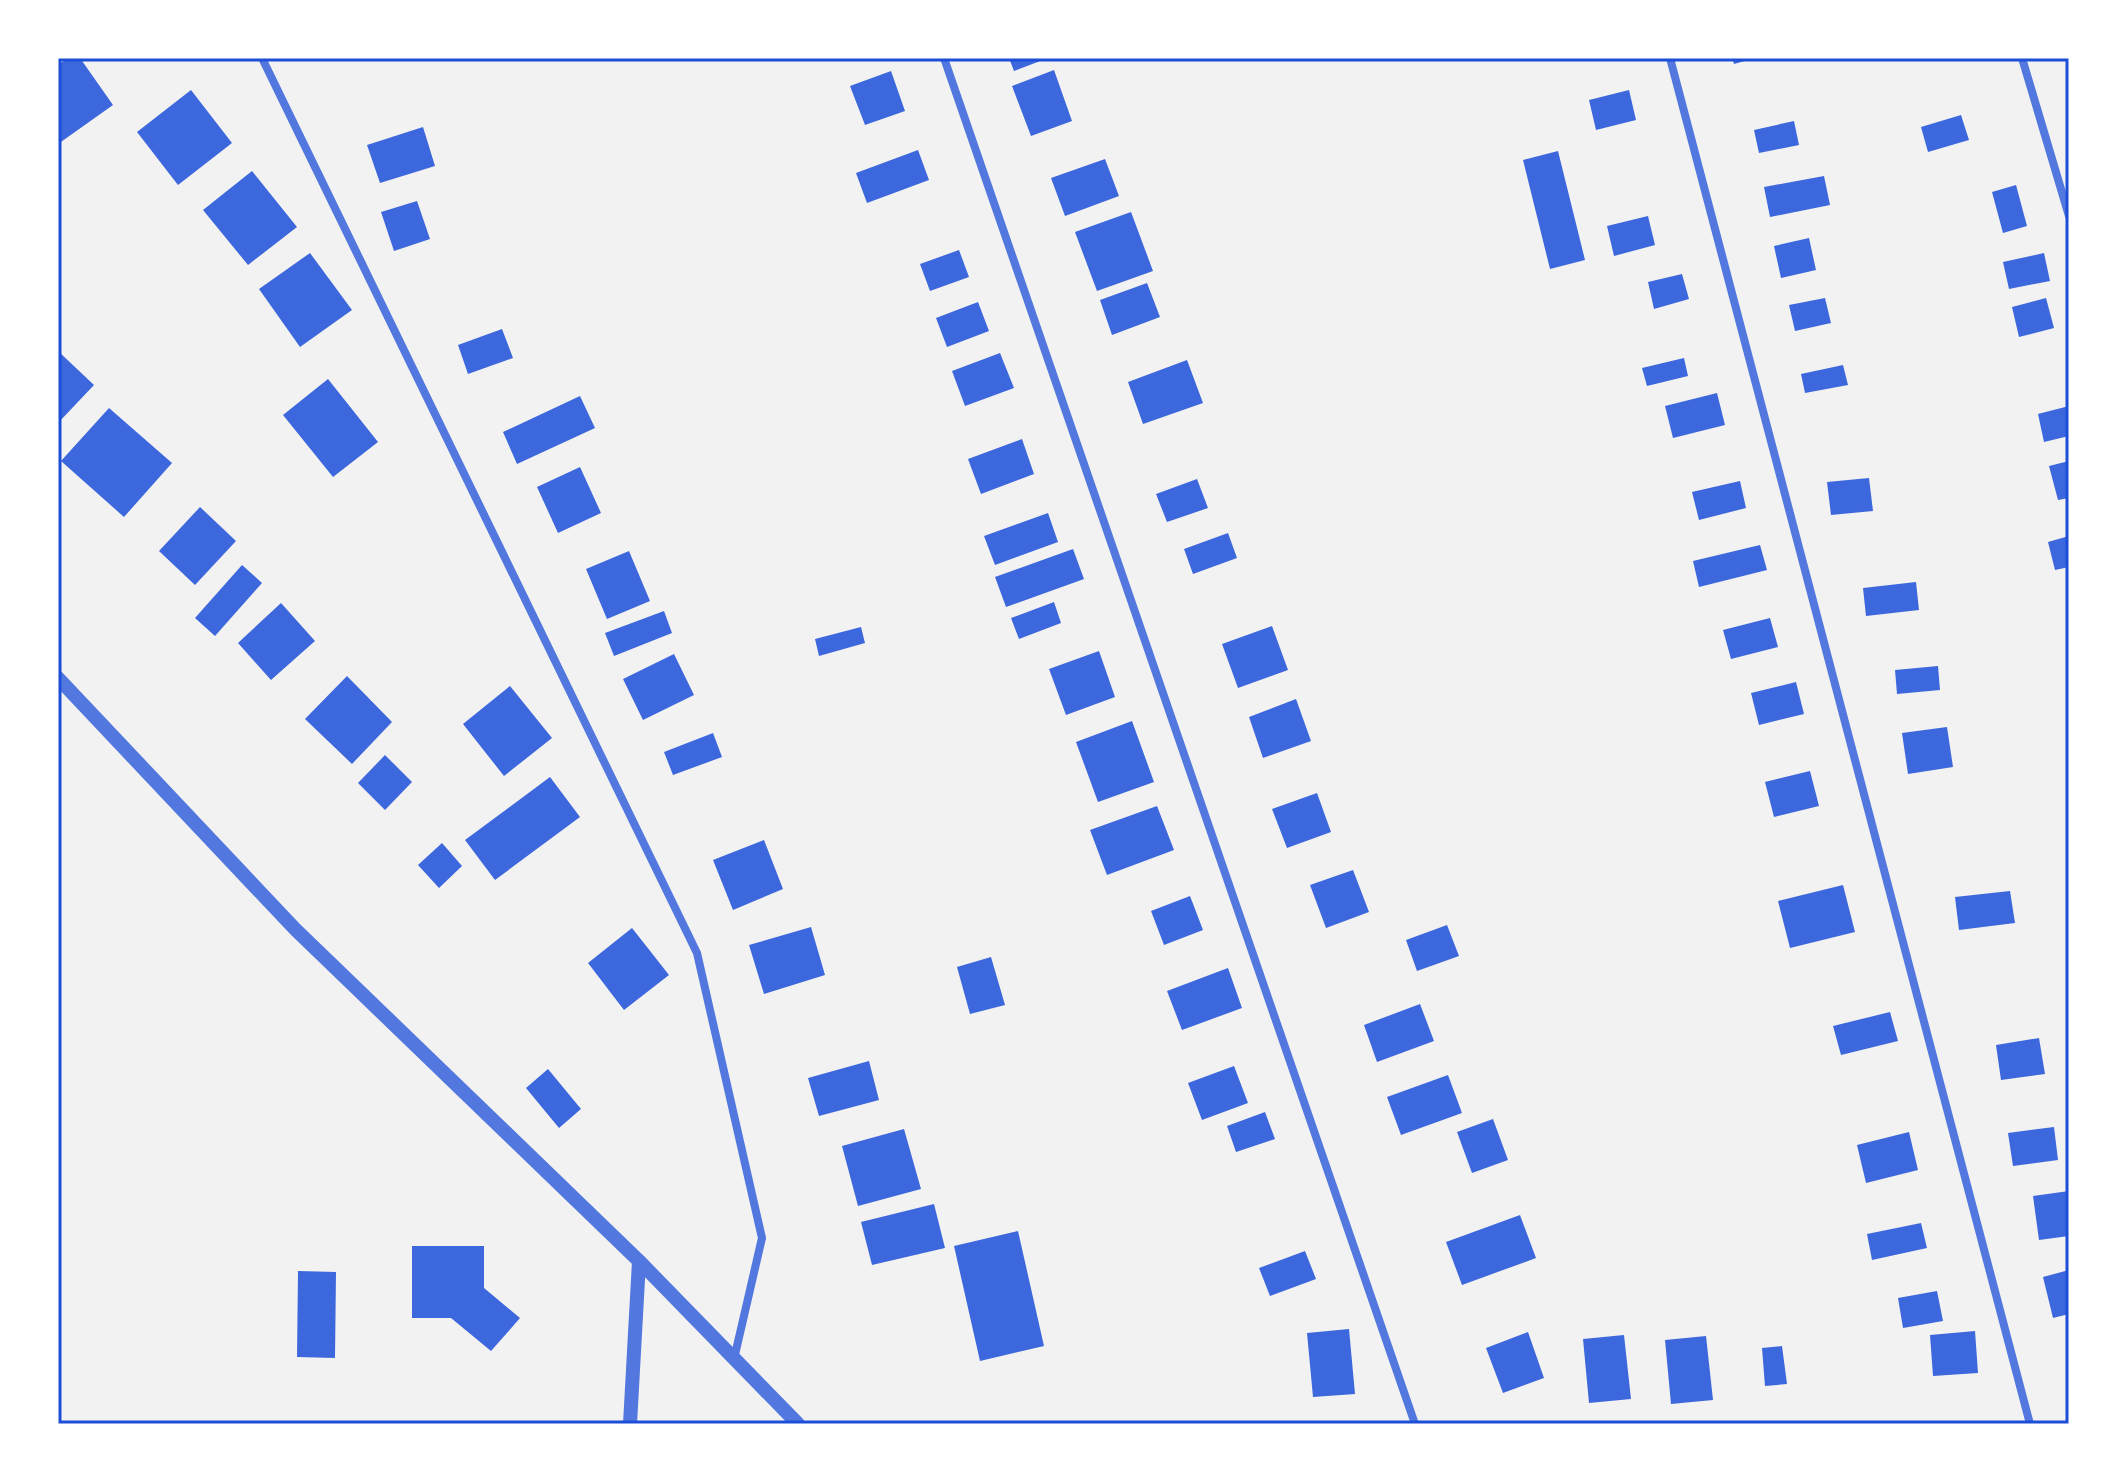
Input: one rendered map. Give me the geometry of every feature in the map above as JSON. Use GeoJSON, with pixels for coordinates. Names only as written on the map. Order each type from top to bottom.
{"type":"FeatureCollection","features":[{"type":"Feature","properties":{"kind":"street"},"geometry":{"type":"LineString","coordinates":[[262,58],[697,953],[762,1238],[734,1360]]}},
{"type":"Feature","properties":{"kind":"street"},"geometry":{"type":"LineString","coordinates":[[944,58],[1415,1424]]}},
{"type":"Feature","properties":{"kind":"street"},"geometry":{"type":"LineString","coordinates":[[1670,58],[2030,1424]]}},
{"type":"Feature","properties":{"kind":"street"},"geometry":{"type":"LineString","coordinates":[[2022,58],[2069,216]]}},
{"type":"Feature","properties":{"kind":"street"},"geometry":{"type":"LineString","coordinates":[[58,678],[295,929],[639,1261],[798,1424]]}},
{"type":"Feature","properties":{"kind":"street"},"geometry":{"type":"LineString","coordinates":[[630,1424],[639,1261]]}},
{"type":"Feature","properties":{"kind":"building"},"geometry":{"type":"Polygon","coordinates":[[[68,58],[80,58],[113,105],[58,144],[58,65],[68,58]]]}},
{"type":"Feature","properties":{"kind":"building"},"geometry":{"type":"Polygon","coordinates":[[[1009,58],[1048,58],[1014,71],[1009,58]]]}},
{"type":"Feature","properties":{"kind":"building"},"geometry":{"type":"Polygon","coordinates":[[[1732,58],[1752,58],[1752,59],[1734,64],[1732,58]]]}},
{"type":"Feature","properties":{"kind":"building"},"geometry":{"type":"Polygon","coordinates":[[[1054,70],[1072,121],[1031,136],[1012,86],[1054,70]]]}},
{"type":"Feature","properties":{"kind":"building"},"geometry":{"type":"Polygon","coordinates":[[[891,71],[905,111],[865,125],[850,86],[891,71]]]}},
{"type":"Feature","properties":{"kind":"building"},"geometry":{"type":"Polygon","coordinates":[[[191,90],[232,143],[178,185],[137,132],[191,90]]]}},
{"type":"Feature","properties":{"kind":"building"},"geometry":{"type":"Polygon","coordinates":[[[1629,90],[1636,120],[1596,130],[1589,100],[1629,90]]]}},
{"type":"Feature","properties":{"kind":"building"},"geometry":{"type":"Polygon","coordinates":[[[1961,115],[1969,140],[1928,152],[1921,127],[1961,115]]]}},
{"type":"Feature","properties":{"kind":"building"},"geometry":{"type":"Polygon","coordinates":[[[1794,121],[1799,145],[1759,153],[1754,130],[1794,121]]]}},
{"type":"Feature","properties":{"kind":"building"},"geometry":{"type":"Polygon","coordinates":[[[423,127],[435,166],[380,183],[367,145],[423,127]]]}},
{"type":"Feature","properties":{"kind":"building"},"geometry":{"type":"Polygon","coordinates":[[[918,150],[929,180],[867,203],[856,173],[918,150]]]}},
{"type":"Feature","properties":{"kind":"building"},"geometry":{"type":"Polygon","coordinates":[[[1558,151],[1585,260],[1550,269],[1523,160],[1558,151]]]}},
{"type":"Feature","properties":{"kind":"building"},"geometry":{"type":"Polygon","coordinates":[[[1105,159],[1119,196],[1065,216],[1051,178],[1105,159]]]}},
{"type":"Feature","properties":{"kind":"building"},"geometry":{"type":"Polygon","coordinates":[[[252,171],[297,227],[248,265],[203,210],[252,171]]]}},
{"type":"Feature","properties":{"kind":"building"},"geometry":{"type":"Polygon","coordinates":[[[1824,176],[1830,205],[1770,217],[1764,187],[1824,176]]]}},
{"type":"Feature","properties":{"kind":"building"},"geometry":{"type":"Polygon","coordinates":[[[2016,185],[2027,226],[2003,233],[1992,192],[2016,185]]]}},
{"type":"Feature","properties":{"kind":"building"},"geometry":{"type":"Polygon","coordinates":[[[417,201],[430,239],[394,251],[381,212],[417,201]]]}},
{"type":"Feature","properties":{"kind":"building"},"geometry":{"type":"Polygon","coordinates":[[[1131,212],[1153,271],[1097,291],[1075,232],[1131,212]]]}},
{"type":"Feature","properties":{"kind":"building"},"geometry":{"type":"Polygon","coordinates":[[[1648,216],[1655,245],[1614,256],[1607,226],[1648,216]]]}},
{"type":"Feature","properties":{"kind":"building"},"geometry":{"type":"Polygon","coordinates":[[[1809,238],[1816,270],[1781,278],[1774,246],[1809,238]]]}},
{"type":"Feature","properties":{"kind":"building"},"geometry":{"type":"Polygon","coordinates":[[[959,250],[969,277],[930,291],[920,264],[959,250]]]}},
{"type":"Feature","properties":{"kind":"building"},"geometry":{"type":"Polygon","coordinates":[[[310,253],[352,310],[300,347],[259,289],[310,253]]]}},
{"type":"Feature","properties":{"kind":"building"},"geometry":{"type":"Polygon","coordinates":[[[2044,253],[2050,281],[2009,289],[2003,262],[2044,253]]]}},
{"type":"Feature","properties":{"kind":"building"},"geometry":{"type":"Polygon","coordinates":[[[1682,274],[1689,299],[1654,309],[1648,282],[1682,274]]]}},
{"type":"Feature","properties":{"kind":"building"},"geometry":{"type":"Polygon","coordinates":[[[1147,283],[1160,317],[1112,335],[1100,300],[1147,283]]]}},
{"type":"Feature","properties":{"kind":"building"},"geometry":{"type":"Polygon","coordinates":[[[1825,298],[1831,323],[1795,331],[1789,305],[1825,298]]]}},
{"type":"Feature","properties":{"kind":"building"},"geometry":{"type":"Polygon","coordinates":[[[2046,298],[2054,328],[2019,337],[2012,307],[2046,298]]]}},
{"type":"Feature","properties":{"kind":"building"},"geometry":{"type":"Polygon","coordinates":[[[978,302],[989,331],[947,347],[936,318],[978,302]]]}},
{"type":"Feature","properties":{"kind":"building"},"geometry":{"type":"Polygon","coordinates":[[[502,329],[513,358],[468,374],[458,345],[502,329]]]}},
{"type":"Feature","properties":{"kind":"building"},"geometry":{"type":"Polygon","coordinates":[[[58,351],[94,385],[58,423],[58,351]]]}},
{"type":"Feature","properties":{"kind":"building"},"geometry":{"type":"Polygon","coordinates":[[[1000,353],[1014,388],[965,406],[952,371],[1000,353]]]}},
{"type":"Feature","properties":{"kind":"building"},"geometry":{"type":"Polygon","coordinates":[[[1684,358],[1688,376],[1647,386],[1642,368],[1684,358]]]}},
{"type":"Feature","properties":{"kind":"building"},"geometry":{"type":"Polygon","coordinates":[[[1187,360],[1203,403],[1143,424],[1128,382],[1187,360]]]}},
{"type":"Feature","properties":{"kind":"building"},"geometry":{"type":"Polygon","coordinates":[[[1843,365],[1848,385],[1805,393],[1801,374],[1843,365]]]}},
{"type":"Feature","properties":{"kind":"building"},"geometry":{"type":"Polygon","coordinates":[[[328,379],[378,442],[333,477],[283,415],[328,379]]]}},
{"type":"Feature","properties":{"kind":"building"},"geometry":{"type":"Polygon","coordinates":[[[1717,393],[1725,425],[1673,438],[1665,406],[1717,393]]]}},
{"type":"Feature","properties":{"kind":"building"},"geometry":{"type":"Polygon","coordinates":[[[580,396],[595,428],[517,464],[503,432],[580,396]]]}},
{"type":"Feature","properties":{"kind":"building"},"geometry":{"type":"Polygon","coordinates":[[[2069,406],[2069,436],[2044,442],[2038,414],[2069,406]]]}},
{"type":"Feature","properties":{"kind":"building"},"geometry":{"type":"Polygon","coordinates":[[[109,408],[172,463],[124,517],[61,461],[109,408]]]}},
{"type":"Feature","properties":{"kind":"building"},"geometry":{"type":"Polygon","coordinates":[[[1022,439],[1034,474],[981,494],[968,459],[1022,439]]]}},
{"type":"Feature","properties":{"kind":"building"},"geometry":{"type":"Polygon","coordinates":[[[2069,461],[2069,498],[2058,500],[2049,466],[2069,461]]]}},
{"type":"Feature","properties":{"kind":"building"},"geometry":{"type":"Polygon","coordinates":[[[580,467],[601,513],[558,533],[537,487],[580,467]]]}},
{"type":"Feature","properties":{"kind":"building"},"geometry":{"type":"Polygon","coordinates":[[[1869,478],[1873,511],[1831,515],[1827,482],[1869,478]]]}},
{"type":"Feature","properties":{"kind":"building"},"geometry":{"type":"Polygon","coordinates":[[[1197,479],[1208,508],[1167,522],[1156,494],[1197,479]]]}},
{"type":"Feature","properties":{"kind":"building"},"geometry":{"type":"Polygon","coordinates":[[[1740,481],[1746,508],[1699,520],[1692,492],[1740,481]]]}},
{"type":"Feature","properties":{"kind":"building"},"geometry":{"type":"Polygon","coordinates":[[[200,507],[236,541],[195,585],[159,551],[200,507]]]}},
{"type":"Feature","properties":{"kind":"building"},"geometry":{"type":"Polygon","coordinates":[[[1048,513],[1058,542],[995,565],[984,536],[1048,513]]]}},
{"type":"Feature","properties":{"kind":"building"},"geometry":{"type":"Polygon","coordinates":[[[1228,533],[1237,558],[1193,574],[1184,549],[1228,533]]]}},
{"type":"Feature","properties":{"kind":"building"},"geometry":{"type":"Polygon","coordinates":[[[2069,536],[2069,567],[2055,570],[2048,542],[2069,536]]]}},
{"type":"Feature","properties":{"kind":"building"},"geometry":{"type":"Polygon","coordinates":[[[1760,545],[1767,570],[1699,587],[1693,561],[1760,545]]]}},
{"type":"Feature","properties":{"kind":"building"},"geometry":{"type":"Polygon","coordinates":[[[1073,549],[1084,579],[1006,607],[995,577],[1073,549]]]}},
{"type":"Feature","properties":{"kind":"building"},"geometry":{"type":"Polygon","coordinates":[[[629,551],[650,601],[607,619],[586,569],[629,551]]]}},
{"type":"Feature","properties":{"kind":"building"},"geometry":{"type":"Polygon","coordinates":[[[242,565],[262,583],[215,636],[195,618],[242,565]]]}},
{"type":"Feature","properties":{"kind":"building"},"geometry":{"type":"Polygon","coordinates":[[[1916,582],[1919,610],[1866,616],[1863,588],[1916,582]]]}},
{"type":"Feature","properties":{"kind":"building"},"geometry":{"type":"Polygon","coordinates":[[[1054,602],[1061,623],[1019,639],[1011,618],[1054,602]]]}},
{"type":"Feature","properties":{"kind":"building"},"geometry":{"type":"Polygon","coordinates":[[[281,603],[315,641],[271,680],[238,643],[281,603]]]}},
{"type":"Feature","properties":{"kind":"building"},"geometry":{"type":"Polygon","coordinates":[[[664,611],[672,633],[614,656],[605,633],[664,611]]]}},
{"type":"Feature","properties":{"kind":"building"},"geometry":{"type":"Polygon","coordinates":[[[1770,618],[1778,647],[1731,659],[1723,630],[1770,618]]]}},
{"type":"Feature","properties":{"kind":"building"},"geometry":{"type":"Polygon","coordinates":[[[1272,626],[1288,670],[1238,688],[1222,644],[1272,626]]]}},
{"type":"Feature","properties":{"kind":"building"},"geometry":{"type":"Polygon","coordinates":[[[861,627],[865,643],[819,656],[815,639],[861,627]]]}},
{"type":"Feature","properties":{"kind":"building"},"geometry":{"type":"Polygon","coordinates":[[[1099,651],[1115,697],[1066,715],[1049,669],[1099,651]]]}},
{"type":"Feature","properties":{"kind":"building"},"geometry":{"type":"Polygon","coordinates":[[[674,654],[694,695],[643,720],[623,679],[674,654]]]}},
{"type":"Feature","properties":{"kind":"building"},"geometry":{"type":"Polygon","coordinates":[[[1938,666],[1940,690],[1897,694],[1895,670],[1938,666]]]}},
{"type":"Feature","properties":{"kind":"building"},"geometry":{"type":"Polygon","coordinates":[[[347,676],[392,722],[352,764],[305,719],[347,676]]]}},
{"type":"Feature","properties":{"kind":"building"},"geometry":{"type":"Polygon","coordinates":[[[1796,682],[1804,714],[1759,725],[1751,693],[1796,682]]]}},
{"type":"Feature","properties":{"kind":"building"},"geometry":{"type":"Polygon","coordinates":[[[510,686],[552,738],[504,776],[463,724],[510,686]]]}},
{"type":"Feature","properties":{"kind":"building"},"geometry":{"type":"Polygon","coordinates":[[[1296,699],[1311,741],[1263,758],[1249,717],[1296,699]]]}},
{"type":"Feature","properties":{"kind":"building"},"geometry":{"type":"Polygon","coordinates":[[[1132,721],[1154,782],[1098,802],[1076,742],[1132,721]]]}},
{"type":"Feature","properties":{"kind":"building"},"geometry":{"type":"Polygon","coordinates":[[[1947,727],[1953,767],[1908,774],[1902,733],[1947,727]]]}},
{"type":"Feature","properties":{"kind":"building"},"geometry":{"type":"Polygon","coordinates":[[[713,733],[722,757],[673,775],[664,752],[713,733]]]}},
{"type":"Feature","properties":{"kind":"building"},"geometry":{"type":"Polygon","coordinates":[[[385,755],[412,782],[385,810],[358,783],[385,755]]]}},
{"type":"Feature","properties":{"kind":"building"},"geometry":{"type":"Polygon","coordinates":[[[1810,771],[1819,806],[1774,817],[1765,782],[1810,771]]]}},
{"type":"Feature","properties":{"kind":"building"},"geometry":{"type":"Polygon","coordinates":[[[550,777],[580,817],[495,880],[465,840],[550,777]]]}},
{"type":"Feature","properties":{"kind":"building"},"geometry":{"type":"Polygon","coordinates":[[[1317,793],[1331,832],[1287,848],[1272,809],[1317,793]]]}},
{"type":"Feature","properties":{"kind":"building"},"geometry":{"type":"Polygon","coordinates":[[[1157,806],[1174,850],[1107,875],[1090,830],[1157,806]]]}},
{"type":"Feature","properties":{"kind":"building"},"geometry":{"type":"Polygon","coordinates":[[[764,840],[783,889],[733,910],[713,860],[764,840]]]}},
{"type":"Feature","properties":{"kind":"building"},"geometry":{"type":"Polygon","coordinates":[[[442,843],[462,866],[439,888],[418,865],[442,843]]]}},
{"type":"Feature","properties":{"kind":"building"},"geometry":{"type":"Polygon","coordinates":[[[1353,870],[1369,912],[1326,928],[1310,885],[1353,870]]]}},
{"type":"Feature","properties":{"kind":"building"},"geometry":{"type":"Polygon","coordinates":[[[1843,885],[1855,932],[1790,948],[1778,901],[1843,885]]]}},
{"type":"Feature","properties":{"kind":"building"},"geometry":{"type":"Polygon","coordinates":[[[2010,891],[2015,923],[1959,930],[1955,897],[2010,891]]]}},
{"type":"Feature","properties":{"kind":"building"},"geometry":{"type":"Polygon","coordinates":[[[1190,896],[1203,930],[1164,945],[1151,911],[1190,896]]]}},
{"type":"Feature","properties":{"kind":"building"},"geometry":{"type":"Polygon","coordinates":[[[1447,925],[1459,956],[1417,971],[1406,940],[1447,925]]]}},
{"type":"Feature","properties":{"kind":"building"},"geometry":{"type":"Polygon","coordinates":[[[811,927],[825,975],[764,994],[749,945],[811,927]]]}},
{"type":"Feature","properties":{"kind":"building"},"geometry":{"type":"Polygon","coordinates":[[[632,928],[669,975],[624,1010],[588,963],[632,928]]]}},
{"type":"Feature","properties":{"kind":"building"},"geometry":{"type":"Polygon","coordinates":[[[991,957],[1005,1005],[970,1014],[957,967],[991,957]]]}},
{"type":"Feature","properties":{"kind":"building"},"geometry":{"type":"Polygon","coordinates":[[[1228,968],[1242,1008],[1182,1030],[1167,991],[1228,968]]]}},
{"type":"Feature","properties":{"kind":"building"},"geometry":{"type":"Polygon","coordinates":[[[1420,1004],[1434,1041],[1377,1062],[1364,1025],[1420,1004]]]}},
{"type":"Feature","properties":{"kind":"building"},"geometry":{"type":"Polygon","coordinates":[[[1890,1012],[1898,1041],[1841,1055],[1833,1026],[1890,1012]]]}},
{"type":"Feature","properties":{"kind":"building"},"geometry":{"type":"Polygon","coordinates":[[[2039,1038],[2045,1074],[2001,1080],[1996,1045],[2039,1038]]]}},
{"type":"Feature","properties":{"kind":"building"},"geometry":{"type":"Polygon","coordinates":[[[869,1061],[879,1100],[819,1116],[808,1078],[869,1061]]]}},
{"type":"Feature","properties":{"kind":"building"},"geometry":{"type":"Polygon","coordinates":[[[1234,1066],[1248,1103],[1202,1120],[1188,1083],[1234,1066]]]}},
{"type":"Feature","properties":{"kind":"building"},"geometry":{"type":"Polygon","coordinates":[[[548,1069],[581,1109],[559,1128],[526,1088],[548,1069]]]}},
{"type":"Feature","properties":{"kind":"building"},"geometry":{"type":"Polygon","coordinates":[[[1448,1075],[1462,1113],[1401,1135],[1387,1097],[1448,1075]]]}},
{"type":"Feature","properties":{"kind":"building"},"geometry":{"type":"Polygon","coordinates":[[[1265,1112],[1275,1139],[1236,1152],[1227,1126],[1265,1112]]]}},
{"type":"Feature","properties":{"kind":"building"},"geometry":{"type":"Polygon","coordinates":[[[1493,1119],[1508,1160],[1472,1173],[1457,1132],[1493,1119]]]}},
{"type":"Feature","properties":{"kind":"building"},"geometry":{"type":"Polygon","coordinates":[[[2054,1127],[2058,1160],[2013,1166],[2008,1133],[2054,1127]]]}},
{"type":"Feature","properties":{"kind":"building"},"geometry":{"type":"Polygon","coordinates":[[[904,1129],[921,1189],[858,1206],[842,1146],[904,1129]]]}},
{"type":"Feature","properties":{"kind":"building"},"geometry":{"type":"Polygon","coordinates":[[[1909,1132],[1918,1170],[1866,1183],[1857,1145],[1909,1132]]]}},
{"type":"Feature","properties":{"kind":"building"},"geometry":{"type":"Polygon","coordinates":[[[2069,1191],[2069,1236],[2039,1240],[2033,1196],[2069,1191]]]}},
{"type":"Feature","properties":{"kind":"building"},"geometry":{"type":"Polygon","coordinates":[[[934,1204],[945,1248],[872,1265],[861,1222],[934,1204]]]}},
{"type":"Feature","properties":{"kind":"building"},"geometry":{"type":"Polygon","coordinates":[[[1520,1215],[1536,1258],[1462,1285],[1446,1242],[1520,1215]]]}},
{"type":"Feature","properties":{"kind":"building"},"geometry":{"type":"Polygon","coordinates":[[[1921,1223],[1927,1248],[1872,1260],[1867,1234],[1921,1223]]]}},
{"type":"Feature","properties":{"kind":"building"},"geometry":{"type":"Polygon","coordinates":[[[1018,1231],[1044,1346],[980,1361],[954,1246],[1018,1231]]]}},
{"type":"Feature","properties":{"kind":"building"},"geometry":{"type":"Polygon","coordinates":[[[412,1246],[484,1246],[484,1288],[520,1318],[491,1351],[451,1318],[412,1318],[412,1246]]]}},
{"type":"Feature","properties":{"kind":"building"},"geometry":{"type":"Polygon","coordinates":[[[1305,1251],[1316,1279],[1270,1296],[1259,1268],[1305,1251]]]}},
{"type":"Feature","properties":{"kind":"building"},"geometry":{"type":"Polygon","coordinates":[[[2069,1270],[2069,1314],[2053,1318],[2043,1277],[2069,1270]]]}},
{"type":"Feature","properties":{"kind":"building"},"geometry":{"type":"Polygon","coordinates":[[[298,1271],[336,1272],[335,1358],[297,1357],[298,1271]]]}},
{"type":"Feature","properties":{"kind":"building"},"geometry":{"type":"Polygon","coordinates":[[[1937,1291],[1943,1321],[1903,1328],[1898,1298],[1937,1291]]]}},
{"type":"Feature","properties":{"kind":"building"},"geometry":{"type":"Polygon","coordinates":[[[1349,1329],[1355,1394],[1313,1397],[1307,1333],[1349,1329]]]}},
{"type":"Feature","properties":{"kind":"building"},"geometry":{"type":"Polygon","coordinates":[[[1975,1331],[1978,1373],[1933,1376],[1930,1335],[1975,1331]]]}},
{"type":"Feature","properties":{"kind":"building"},"geometry":{"type":"Polygon","coordinates":[[[1528,1332],[1544,1378],[1503,1393],[1486,1348],[1528,1332]]]}},
{"type":"Feature","properties":{"kind":"building"},"geometry":{"type":"Polygon","coordinates":[[[1624,1335],[1631,1399],[1589,1403],[1583,1339],[1624,1335]]]}},
{"type":"Feature","properties":{"kind":"building"},"geometry":{"type":"Polygon","coordinates":[[[1706,1336],[1713,1400],[1671,1404],[1665,1340],[1706,1336]]]}},
{"type":"Feature","properties":{"kind":"building"},"geometry":{"type":"Polygon","coordinates":[[[1782,1346],[1787,1384],[1765,1386],[1762,1348],[1782,1346]]]}}]}
